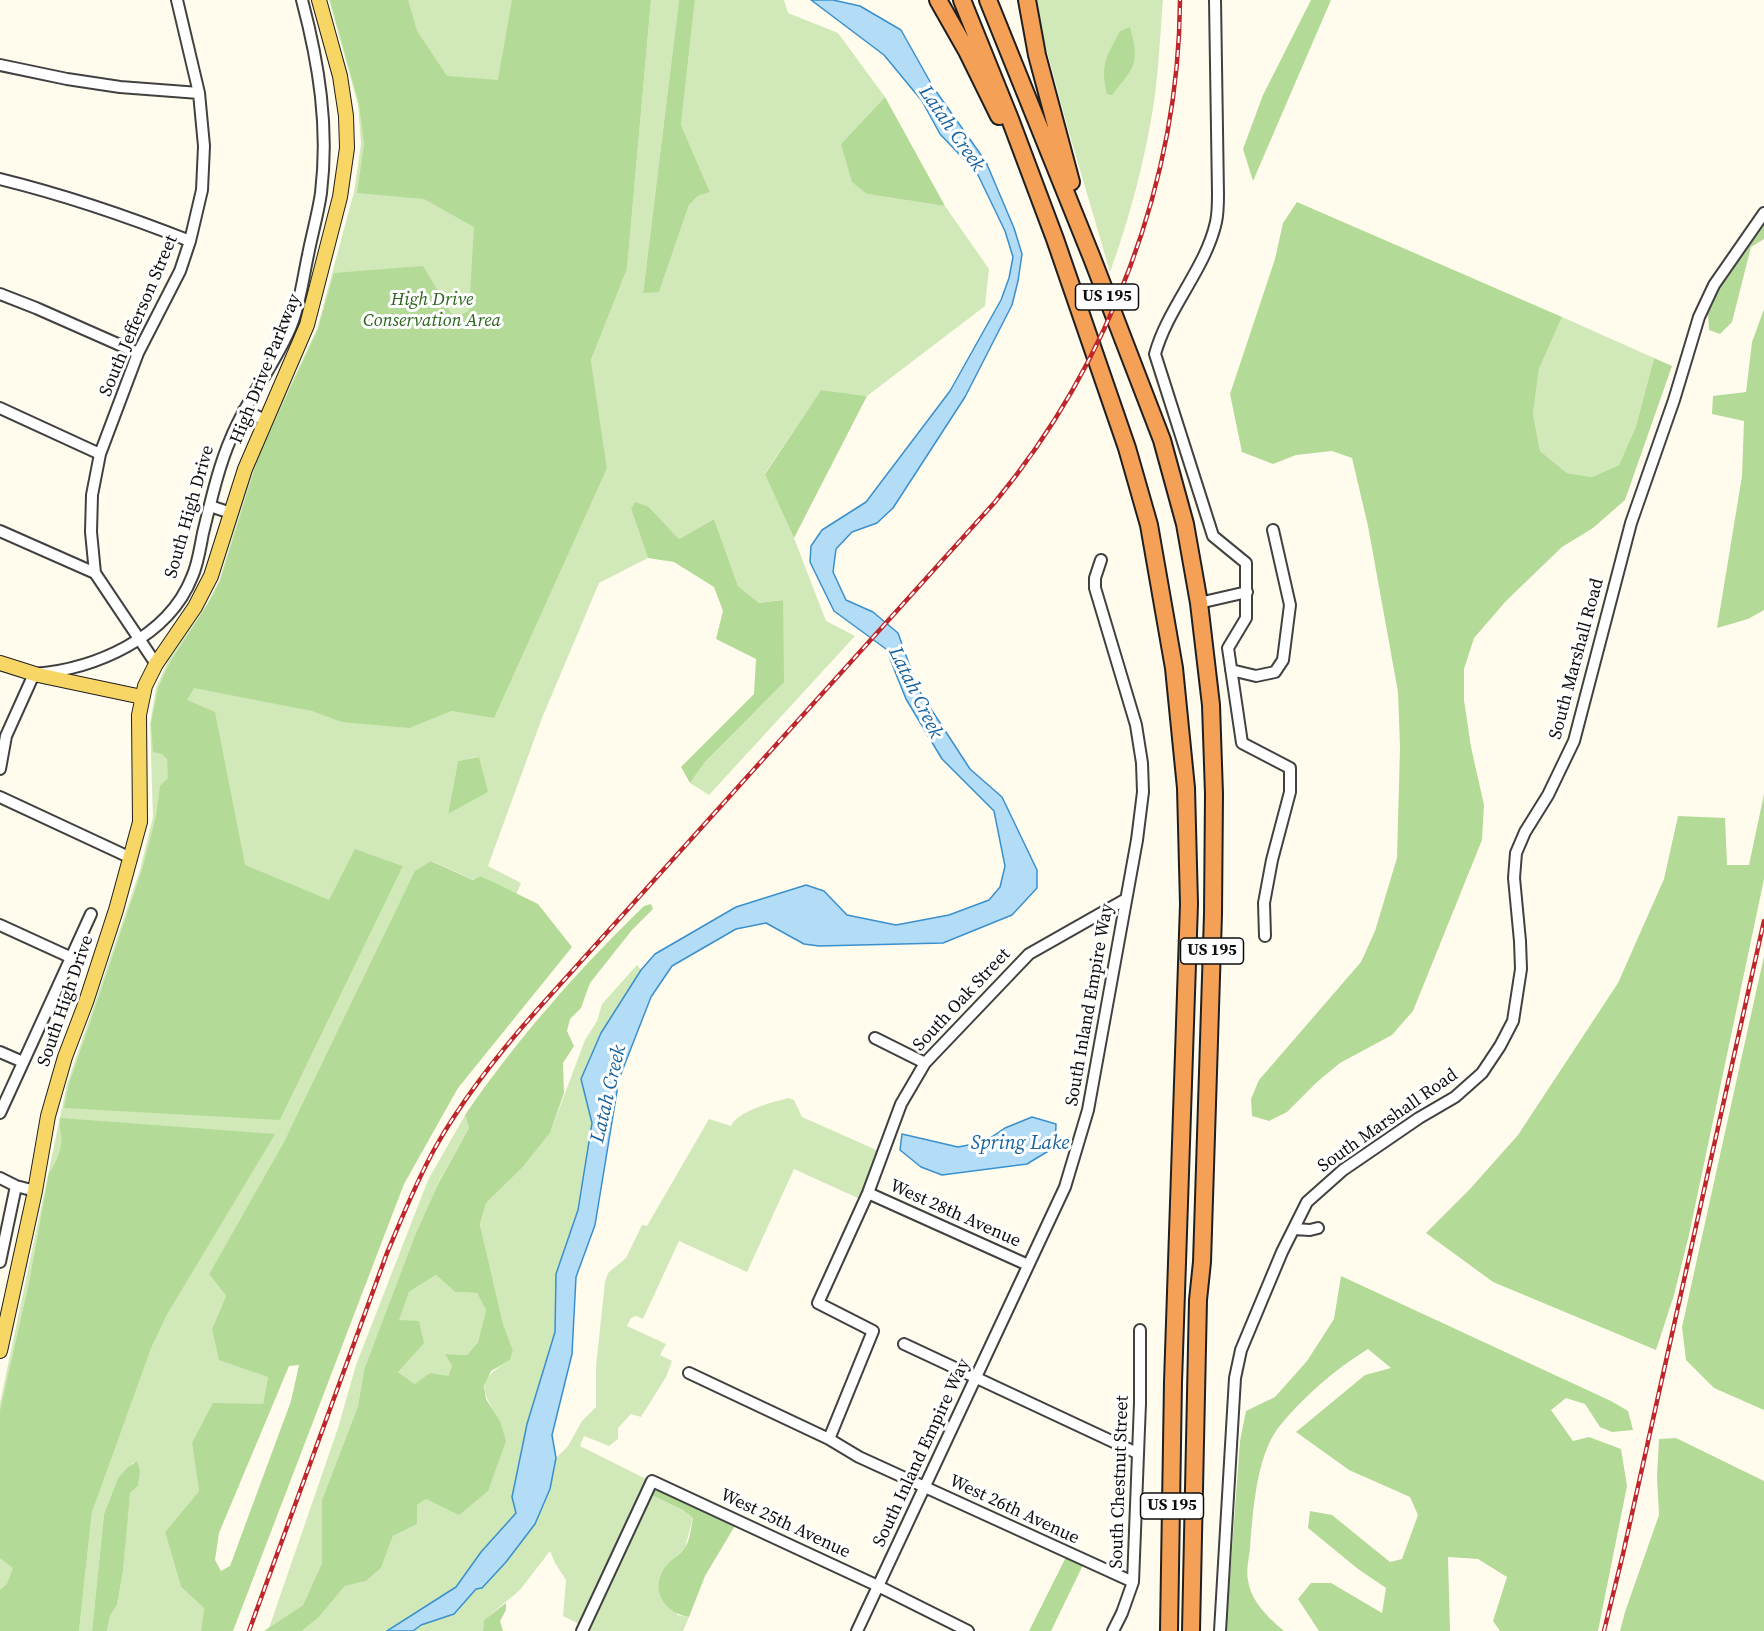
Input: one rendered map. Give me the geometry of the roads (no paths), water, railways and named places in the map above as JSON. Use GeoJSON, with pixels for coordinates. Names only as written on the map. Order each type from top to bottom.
{"type":"FeatureCollection","features":[{"type":"Feature","properties":{"kind":"highway"},"geometry":{"type":"LineString","coordinates":[[938,0],[967,51],[1002,124],[1038,218],[1064,265]]}},
{"type":"Feature","properties":{"kind":"highway","name":"US 195"},"geometry":{"type":"LineString","coordinates":[[962,0],[1010,118],[1127,448],[1149,525],[1174,668],[1186,788],[1189,904],[1181,1171],[1175,1172],[1170,1180],[1174,1214],[1172,1284],[1175,1311],[1169,1631]]}},
{"type":"Feature","properties":{"kind":"highway","name":"US 195"},"geometry":{"type":"LineString","coordinates":[[988,0],[1092,258],[1162,440],[1185,524],[1199,603],[1211,705],[1214,794],[1209,1055],[1202,1262],[1198,1300],[1191,1631]]}},
{"type":"Feature","properties":{"kind":"highway"},"geometry":{"type":"LineString","coordinates":[[1027,5],[1041,71],[1092,258]]}},
{"type":"Feature","properties":{"kind":"highway"},"geometry":{"type":"LineString","coordinates":[[1181,1171],[1188,1172],[1197,1180],[1195,1261],[1198,1300]]}},
{"type":"Feature","properties":{"kind":"main road","name":"High Drive Parkway"},"geometry":{"type":"LineString","coordinates":[[156,664],[203,593],[245,469],[308,325],[340,197],[347,148],[346,116],[340,76],[319,0]]}},
{"type":"Feature","properties":{"kind":"main road"},"geometry":{"type":"LineString","coordinates":[[0,663],[34,674],[142,697]]}},
{"type":"Feature","properties":{"kind":"main road","name":"South High Drive"},"geometry":{"type":"LineString","coordinates":[[0,1351],[35,1191],[48,1116],[65,1057],[86,1002],[140,822],[139,715],[148,678],[156,664]]}},
{"type":"Feature","properties":{"kind":"street","name":"South Jefferson Street"},"geometry":{"type":"LineString","coordinates":[[95,573],[91,531],[92,495],[100,454],[138,353],[180,271],[202,190],[204,146],[199,93],[177,0]]}},
{"type":"Feature","properties":{"kind":"street","name":"South High Drive"},"geometry":{"type":"LineString","coordinates":[[34,674],[62,671],[85,664],[138,639],[162,621],[184,595],[193,575],[219,469],[244,410],[292,323],[321,193],[324,139],[323,101],[314,45],[302,0]]}},
{"type":"Feature","properties":{"kind":"street"},"geometry":{"type":"LineString","coordinates":[[1215,0],[1218,194],[1216,222],[1202,257],[1161,334],[1155,354],[1214,536],[1246,563],[1246,618],[1228,648],[1242,743],[1290,768],[1290,792],[1272,860],[1264,903],[1265,936]]}},
{"type":"Feature","properties":{"kind":"street"},"geometry":{"type":"LineString","coordinates":[[0,65],[120,87],[199,93]]}},
{"type":"Feature","properties":{"kind":"street"},"geometry":{"type":"LineString","coordinates":[[0,179],[41,189],[117,213],[190,241]]}},
{"type":"Feature","properties":{"kind":"street"},"geometry":{"type":"LineString","coordinates":[[321,193],[340,197]]}},
{"type":"Feature","properties":{"kind":"street","name":"South Marshall Road"},"geometry":{"type":"LineString","coordinates":[[1220,1631],[1235,1378],[1241,1350],[1282,1252],[1307,1202],[1343,1170],[1419,1118],[1455,1097],[1482,1073],[1500,1047],[1513,1021],[1521,969],[1514,878],[1516,853],[1574,741],[1631,523],[1674,400],[1699,317],[1714,285],[1764,213]]}},
{"type":"Feature","properties":{"kind":"street"},"geometry":{"type":"LineString","coordinates":[[0,294],[138,353]]}},
{"type":"Feature","properties":{"kind":"street"},"geometry":{"type":"LineString","coordinates":[[0,408],[100,454]]}},
{"type":"Feature","properties":{"kind":"street"},"geometry":{"type":"LineString","coordinates":[[244,410],[265,420]]}},
{"type":"Feature","properties":{"kind":"street"},"geometry":{"type":"LineString","coordinates":[[210,506],[231,513]]}},
{"type":"Feature","properties":{"kind":"street"},"geometry":{"type":"LineString","coordinates":[[1231,670],[1256,676],[1275,672],[1283,660],[1290,605],[1273,530]]}},
{"type":"Feature","properties":{"kind":"street"},"geometry":{"type":"LineString","coordinates":[[0,531],[95,573],[156,664]]}},
{"type":"Feature","properties":{"kind":"street","name":"South Inland Empire Way"},"geometry":{"type":"LineString","coordinates":[[857,1631],[1065,1187],[1088,1110],[1143,792],[1142,763],[1136,724],[1095,588],[1095,578],[1101,560]]}},
{"type":"Feature","properties":{"kind":"street"},"geometry":{"type":"LineString","coordinates":[[1199,603],[1247,592]]}},
{"type":"Feature","properties":{"kind":"street"},"geometry":{"type":"LineString","coordinates":[[0,769],[6,736],[34,674]]}},
{"type":"Feature","properties":{"kind":"street"},"geometry":{"type":"LineString","coordinates":[[0,797],[131,858]]}},
{"type":"Feature","properties":{"kind":"street","name":"South Oak Street"},"geometry":{"type":"LineString","coordinates":[[829,1439],[873,1331],[818,1304],[868,1193],[901,1104],[925,1063],[1029,954],[1126,899]]}},
{"type":"Feature","properties":{"kind":"street"},"geometry":{"type":"LineString","coordinates":[[0,1113],[92,914]]}},
{"type":"Feature","properties":{"kind":"street"},"geometry":{"type":"LineString","coordinates":[[0,925],[72,958]]}},
{"type":"Feature","properties":{"kind":"street"},"geometry":{"type":"LineString","coordinates":[[875,1038],[925,1063]]}},
{"type":"Feature","properties":{"kind":"street"},"geometry":{"type":"LineString","coordinates":[[0,1052],[23,1062]]}},
{"type":"Feature","properties":{"kind":"street"},"geometry":{"type":"LineString","coordinates":[[0,1178],[16,1186],[35,1191]]}},
{"type":"Feature","properties":{"kind":"street"},"geometry":{"type":"LineString","coordinates":[[0,1262],[16,1186]]}},
{"type":"Feature","properties":{"kind":"street","name":"West 28th Avenue"},"geometry":{"type":"LineString","coordinates":[[868,1193],[1028,1265]]}},
{"type":"Feature","properties":{"kind":"street"},"geometry":{"type":"LineString","coordinates":[[1294,1229],[1318,1228]]}},
{"type":"Feature","properties":{"kind":"street","name":"South Chestnut Street"},"geometry":{"type":"LineString","coordinates":[[1113,1631],[1133,1582],[1140,1403],[1140,1329]]}},
{"type":"Feature","properties":{"kind":"street"},"geometry":{"type":"LineString","coordinates":[[904,1344],[1137,1453]]}},
{"type":"Feature","properties":{"kind":"street","name":"West 26th Avenue"},"geometry":{"type":"LineString","coordinates":[[688,1373],[829,1439],[859,1457],[1133,1582]]}},
{"type":"Feature","properties":{"kind":"street","name":"West 25th Avenue"},"geometry":{"type":"LineString","coordinates":[[582,1631],[652,1481],[878,1586],[968,1631]]}},
{"type":"Feature","properties":{"kind":"water","name":"Latah Creek"},"geometry":{"type":"Polygon","coordinates":[[[811,0],[833,0],[860,6],[901,30],[933,87],[986,162],[1014,228],[1022,254],[1012,305],[965,397],[893,508],[877,523],[852,532],[836,549],[833,572],[846,600],[873,612],[898,633],[918,689],[970,769],[1002,797],[1037,870],[1037,888],[1012,915],[943,943],[819,946],[804,944],[766,923],[736,929],[672,966],[651,997],[619,1079],[595,1225],[576,1277],[572,1354],[552,1435],[556,1458],[550,1489],[535,1524],[506,1562],[482,1588],[476,1589],[454,1614],[421,1625],[413,1631],[387,1631],[456,1587],[481,1552],[516,1513],[512,1497],[527,1424],[555,1332],[556,1274],[578,1210],[592,1123],[581,1079],[601,1033],[641,970],[655,954],[736,907],[806,885],[824,891],[847,915],[896,925],[949,915],[989,900],[1000,887],[1005,866],[994,811],[942,759],[906,699],[886,649],[834,611],[810,562],[811,546],[822,530],[866,502],[950,391],[1001,300],[1013,257],[1005,231],[977,173],[940,134],[922,101],[884,55],[811,0]]]}},
{"type":"Feature","properties":{"kind":"water","name":"Spring Lake"},"geometry":{"type":"Polygon","coordinates":[[[1032,1117],[1056,1124],[1055,1147],[1027,1164],[942,1175],[921,1167],[900,1150],[902,1134],[958,1147],[984,1142],[1005,1128],[1032,1117]]]}},
{"type":"Feature","properties":{"kind":"railway"},"geometry":{"type":"LineString","coordinates":[[249,1631],[387,1253],[422,1174],[457,1111],[495,1059],[537,1010],[995,502],[1036,448],[1072,390],[1104,330],[1130,266],[1151,201],[1167,135],[1176,68],[1180,0]]}},
{"type":"Feature","properties":{"kind":"railway"},"geometry":{"type":"LineString","coordinates":[[1604,1631],[1764,921]]}},
{"type":"Feature","properties":{"kind":"park label","name":"High Drive Conservation Area"},"geometry":{"type":"Point","coordinates":[432,310]}}]}
